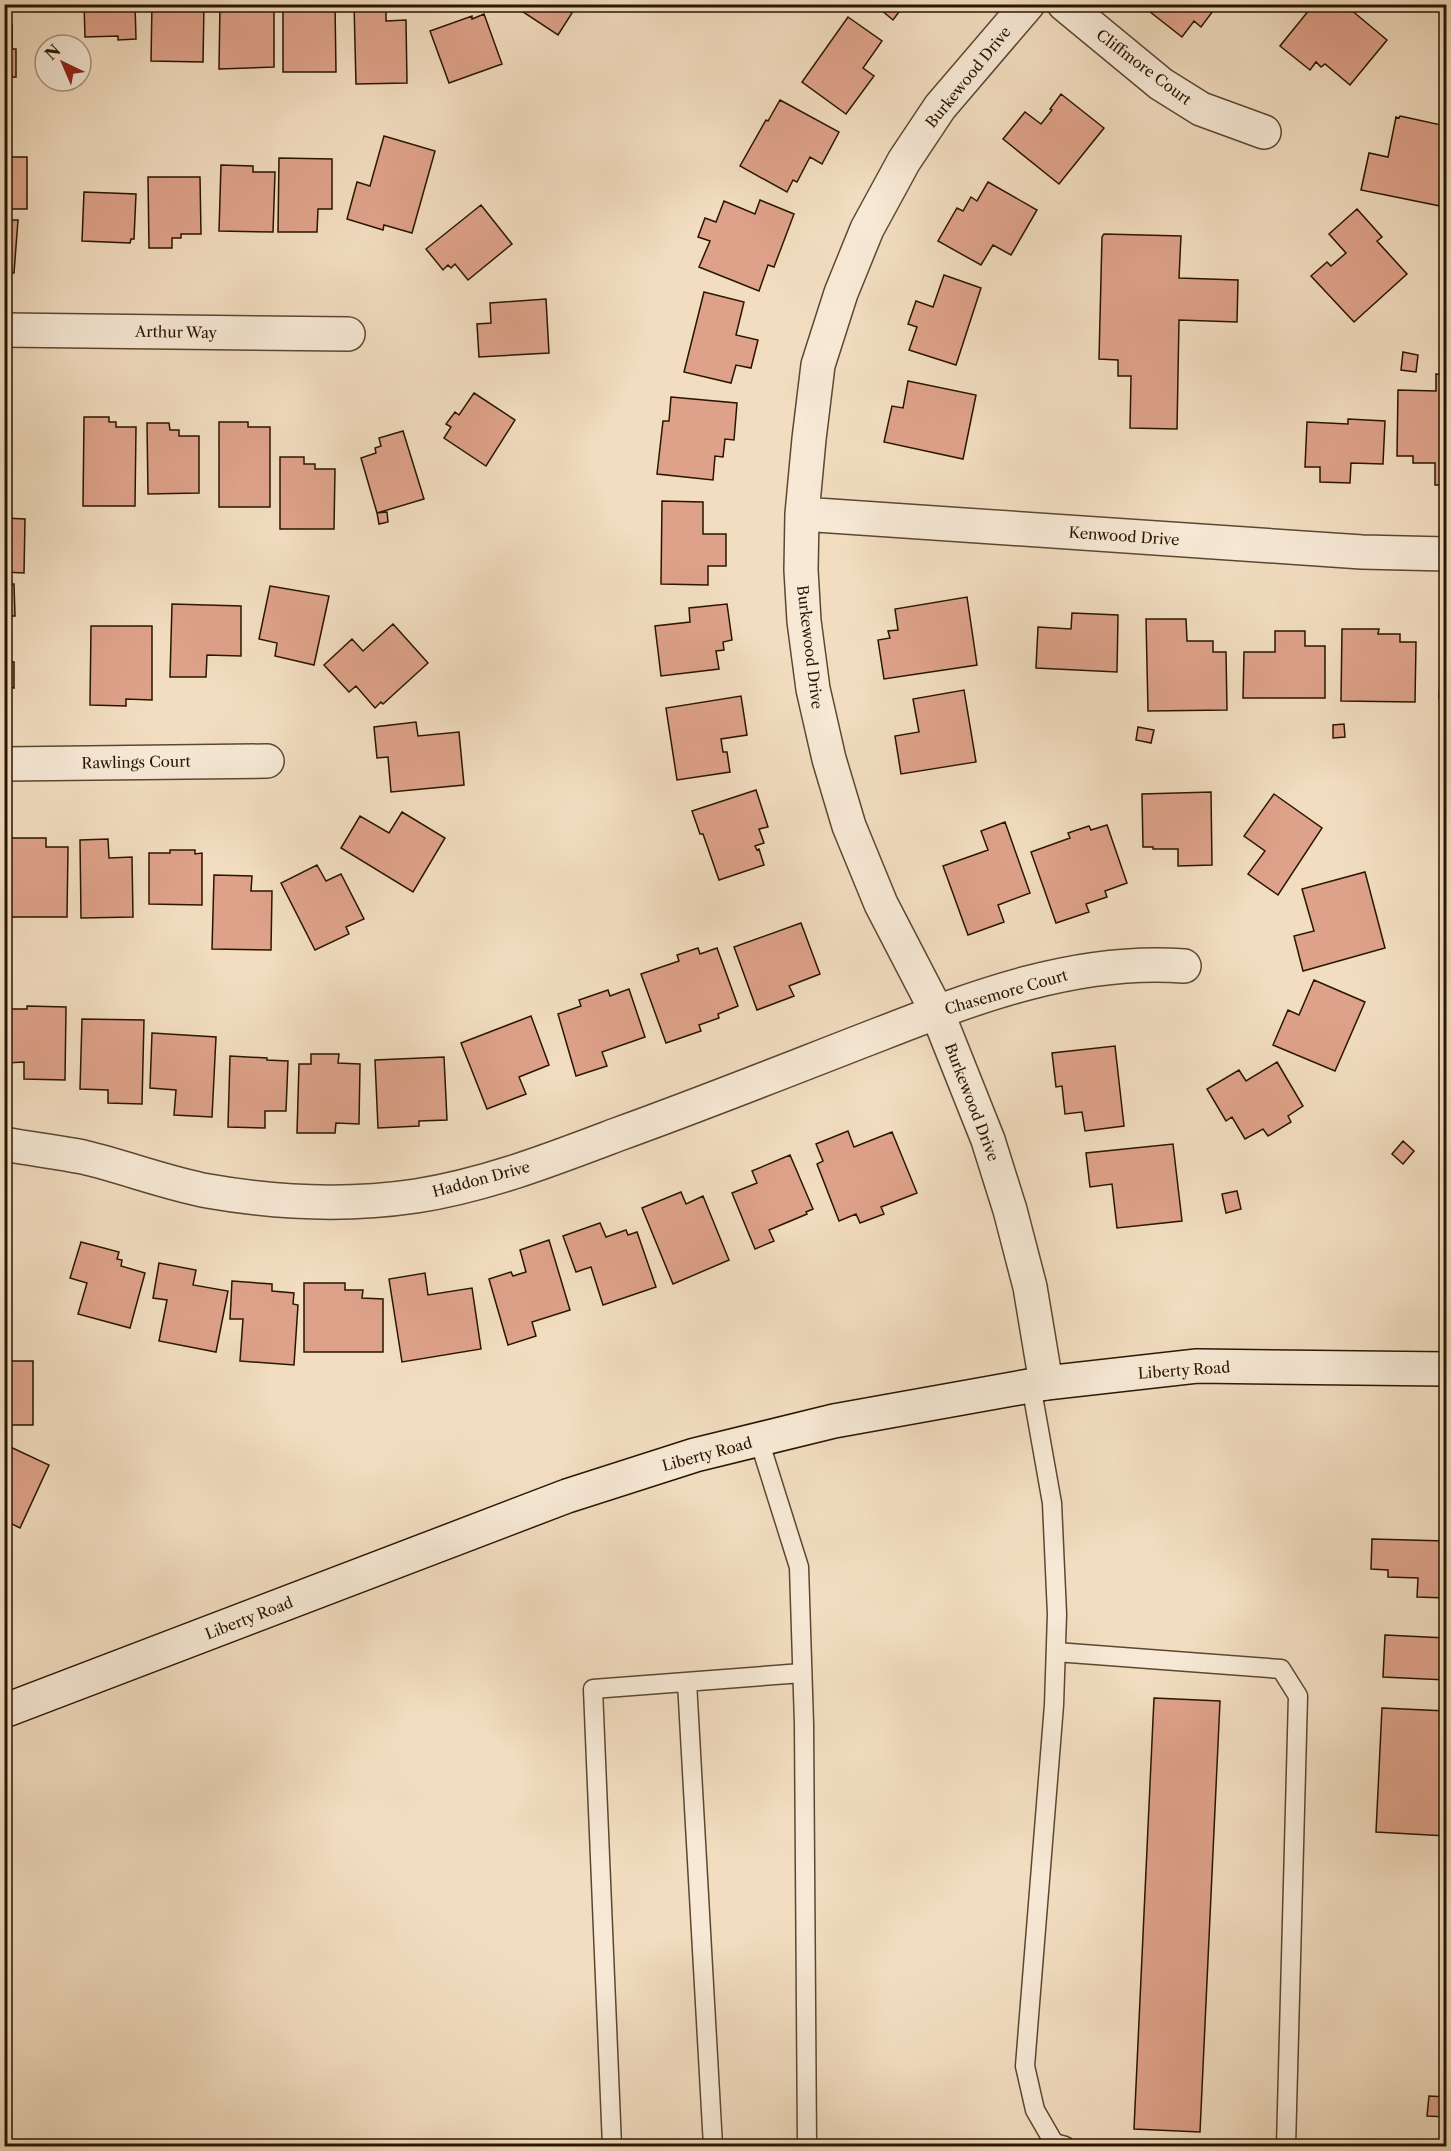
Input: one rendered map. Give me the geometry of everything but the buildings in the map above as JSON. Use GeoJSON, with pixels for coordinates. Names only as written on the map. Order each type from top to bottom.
{"type":"FeatureCollection","features":[{"type":"Feature","properties":{"kind":"street","name":"Burkewood Drive"},"geometry":{"type":"LineString","coordinates":[[1028,4],[940,107],[904,161],[867,230],[841,293],[818,365],[802,514],[801,570],[804,621],[813,689],[829,759],[849,826],[881,904],[937,1012],[988,1140],[1010,1210],[1030,1287],[1039,1384]]}},
{"type":"Feature","properties":{"kind":"street","name":"Cliffmore Court"},"geometry":{"type":"LineString","coordinates":[[1064,4],[1161,84],[1201,109],[1264,132]]}},
{"type":"Feature","properties":{"kind":"street","name":"Arthur Way"},"geometry":{"type":"LineString","coordinates":[[4,330],[348,334]]}},
{"type":"Feature","properties":{"kind":"street","name":"Kenwood Drive"},"geometry":{"type":"LineString","coordinates":[[802,514],[1362,552],[1446,554]]}},
{"type":"Feature","properties":{"kind":"street","name":"Rawlings Court"},"geometry":{"type":"LineString","coordinates":[[4,764],[267,761]]}},
{"type":"Feature","properties":{"kind":"street","name":"Chasemore Court"},"geometry":{"type":"LineString","coordinates":[[937,1012],[1009,988],[1059,975],[1100,968],[1167,964],[1184,966]]}},
{"type":"Feature","properties":{"kind":"street","name":"Haddon Drive"},"geometry":{"type":"LineString","coordinates":[[4,1144],[82,1157],[206,1190],[266,1198],[349,1202],[415,1196],[464,1187],[512,1174],[937,1012]]}},
{"type":"Feature","properties":{"kind":"street","name":"Liberty Road"},"geometry":{"type":"LineString","coordinates":[[4,1711],[567,1496],[695,1455],[834,1421],[1039,1384],[1197,1366],[1446,1369]]}},
{"type":"Feature","properties":{"kind":"lane"},"geometry":{"type":"LineString","coordinates":[[1039,1384],[1052,1503],[1057,1614],[1040,1893],[1025,2066],[1035,2110],[1059,2145]]}},
{"type":"Feature","properties":{"kind":"lane"},"geometry":{"type":"LineString","coordinates":[[759,1440],[799,1567],[807,2146]]}},
{"type":"Feature","properties":{"kind":"lane"},"geometry":{"type":"LineString","coordinates":[[1056,1652],[1281,1669],[1298,1696],[1286,2146]]}},
{"type":"Feature","properties":{"kind":"lane"},"geometry":{"type":"LineString","coordinates":[[612,2146],[593,1689],[802,1673]]}},
{"type":"Feature","properties":{"kind":"lane"},"geometry":{"type":"LineString","coordinates":[[687,1682],[712,2146]]}}]}
